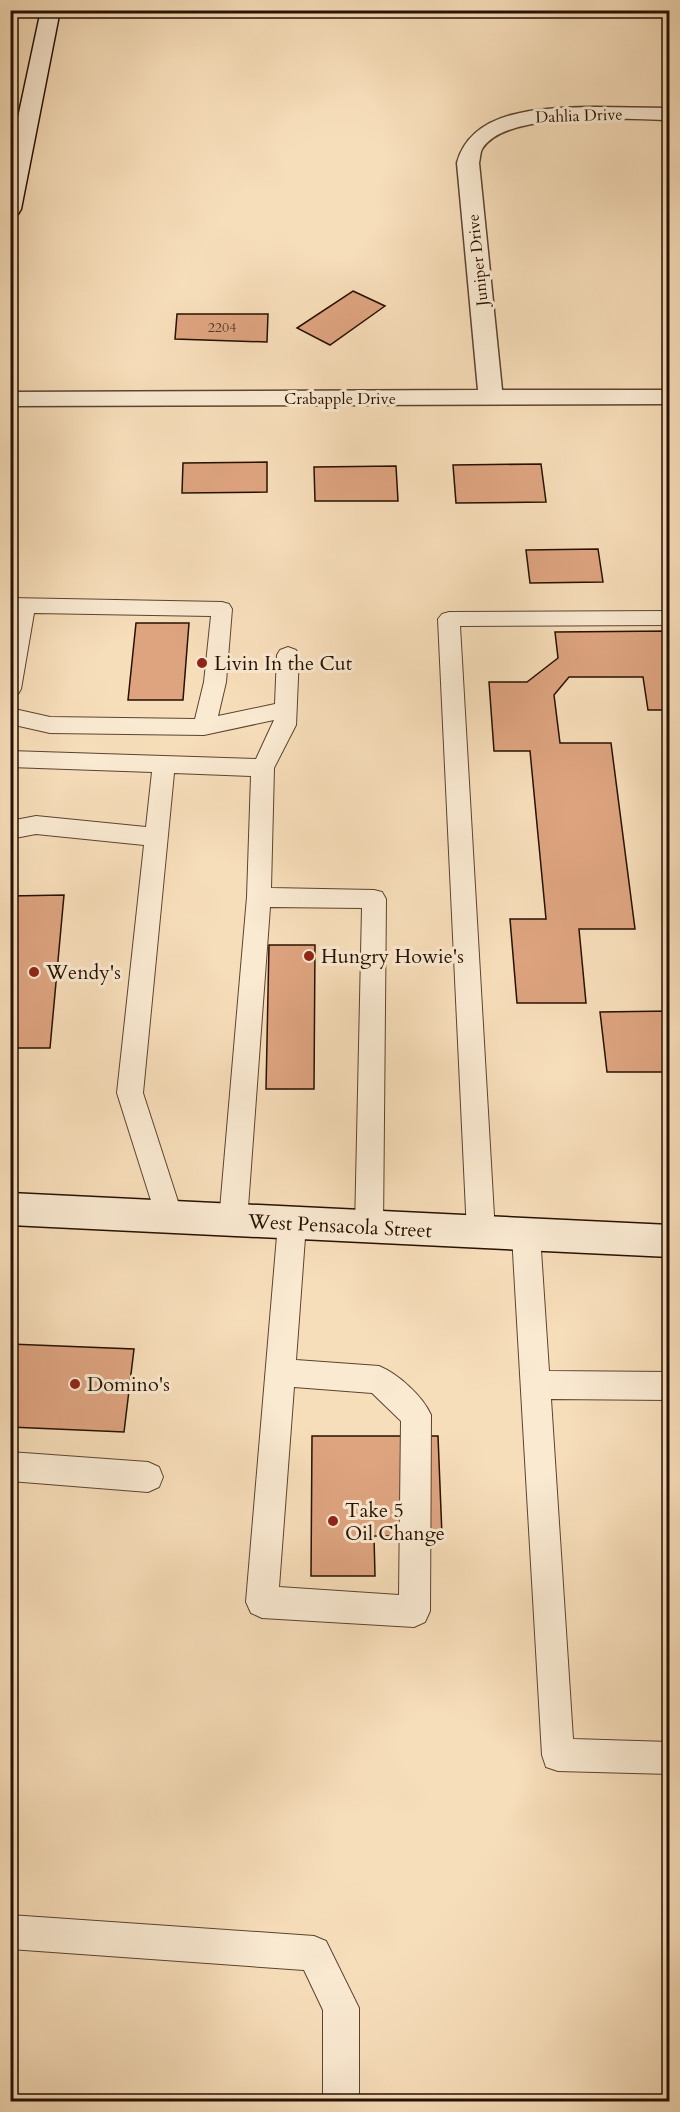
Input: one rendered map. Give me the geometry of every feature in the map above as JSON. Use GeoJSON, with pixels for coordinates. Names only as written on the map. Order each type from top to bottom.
{"type":"FeatureCollection","features":[{"type":"Feature","properties":{"kind":"street"},"geometry":{"type":"LineString","coordinates":[[10,209],[51,10]]}},
{"type":"Feature","properties":{"kind":"street","name":"Dahlia Drive"},"geometry":{"type":"LineString","coordinates":[[492,131],[517,120],[547,115],[669,114]]}},
{"type":"Feature","properties":{"kind":"street","name":"Juniper Drive"},"geometry":{"type":"LineString","coordinates":[[491,398],[468,163],[472,147],[492,131]]}},
{"type":"Feature","properties":{"kind":"street","name":"Crabapple Drive"},"geometry":{"type":"LineString","coordinates":[[10,399],[669,398]]}},
{"type":"Feature","properties":{"kind":"street","name":"West Pensacola Street"},"geometry":{"type":"LineString","coordinates":[[10,1209],[669,1241]]}},
{"type":"Feature","properties":{"kind":"lane"},"geometry":{"type":"LineString","coordinates":[[10,689],[18,606],[222,609],[215,682],[204,727]]}},
{"type":"Feature","properties":{"kind":"lane"},"geometry":{"type":"LineString","coordinates":[[481,1233],[449,619],[669,618]]}},
{"type":"Feature","properties":{"kind":"lane"},"geometry":{"type":"LineString","coordinates":[[233,1221],[259,897],[264,768],[285,725],[288,655]]}},
{"type":"Feature","properties":{"kind":"lane"},"geometry":{"type":"LineString","coordinates":[[10,716],[50,725],[204,727],[286,710]]}},
{"type":"Feature","properties":{"kind":"lane"},"geometry":{"type":"LineString","coordinates":[[10,759],[264,768]]}},
{"type":"Feature","properties":{"kind":"lane"},"geometry":{"type":"LineString","coordinates":[[164,764],[130,1093],[169,1217]]}},
{"type":"Feature","properties":{"kind":"lane"},"geometry":{"type":"LineString","coordinates":[[10,830],[36,825],[156,837]]}},
{"type":"Feature","properties":{"kind":"lane"},"geometry":{"type":"LineString","coordinates":[[259,897],[375,899],[369,1228]]}},
{"type":"Feature","properties":{"kind":"lane"},"geometry":{"type":"LineString","coordinates":[[280,1372],[378,1380],[416,1415],[414,1611],[262,1602],[280,1372],[292,1224]]}},
{"type":"Feature","properties":{"kind":"lane"},"geometry":{"type":"LineString","coordinates":[[526,1235],[558,1755],[669,1758]]}},
{"type":"Feature","properties":{"kind":"lane"},"geometry":{"type":"LineString","coordinates":[[535,1385],[669,1386]]}},
{"type":"Feature","properties":{"kind":"lane"},"geometry":{"type":"LineString","coordinates":[[10,1466],[148,1477]]}},
{"type":"Feature","properties":{"kind":"lane"},"geometry":{"type":"LineString","coordinates":[[10,1932],[314,1953],[341,2008],[341,2102]]}},
{"type":"Feature","properties":{"kind":"building"},"geometry":{"type":"Polygon","coordinates":[[[353,291],[385,306],[330,345],[297,328],[353,291]]]}},
{"type":"Feature","properties":{"kind":"building"},"geometry":{"type":"Polygon","coordinates":[[[177,314],[268,314],[267,342],[175,339],[177,314]]]}},
{"type":"Feature","properties":{"kind":"building"},"geometry":{"type":"Polygon","coordinates":[[[267,462],[267,492],[182,493],[183,463],[267,462]]]}},
{"type":"Feature","properties":{"kind":"building"},"geometry":{"type":"Polygon","coordinates":[[[541,464],[546,502],[456,503],[453,465],[541,464]]]}},
{"type":"Feature","properties":{"kind":"building"},"geometry":{"type":"Polygon","coordinates":[[[396,466],[398,501],[315,501],[314,467],[396,466]]]}},
{"type":"Feature","properties":{"kind":"building"},"geometry":{"type":"Polygon","coordinates":[[[598,549],[603,582],[530,583],[526,550],[598,549]]]}},
{"type":"Feature","properties":{"kind":"building"},"geometry":{"type":"Polygon","coordinates":[[[136,623],[189,623],[183,700],[128,700],[136,623]]]}},
{"type":"Feature","properties":{"kind":"building"},"geometry":{"type":"Polygon","coordinates":[[[670,631],[670,710],[648,710],[643,677],[569,677],[554,695],[560,743],[611,743],[635,929],[579,929],[586,1003],[517,1003],[510,919],[546,919],[530,751],[494,751],[489,682],[527,682],[558,658],[555,632],[670,631]]]}},
{"type":"Feature","properties":{"kind":"building","name":"Wendy's"},"geometry":{"type":"Polygon","coordinates":[[[64,895],[50,1048],[10,1048],[10,896],[64,895]]]}},
{"type":"Feature","properties":{"kind":"building"},"geometry":{"type":"Polygon","coordinates":[[[269,945],[315,945],[314,1089],[266,1089],[269,945]]]}},
{"type":"Feature","properties":{"kind":"building"},"geometry":{"type":"Polygon","coordinates":[[[670,1011],[670,1072],[607,1072],[600,1012],[670,1011]]]}},
{"type":"Feature","properties":{"kind":"building"},"geometry":{"type":"Polygon","coordinates":[[[10,1344],[134,1349],[124,1432],[10,1427],[10,1344]]]}},
{"type":"Feature","properties":{"kind":"building"},"geometry":{"type":"Polygon","coordinates":[[[312,1436],[438,1436],[442,1536],[374,1536],[375,1576],[311,1576],[312,1436]]]}},
{"type":"Feature","properties":{"kind":"place","name":"Livin In the Cut"},"geometry":{"type":"Point","coordinates":[202,663]}},
{"type":"Feature","properties":{"kind":"place","name":"Hungry Howie's"},"geometry":{"type":"Point","coordinates":[309,956]}},
{"type":"Feature","properties":{"kind":"place","name":"Wendy's"},"geometry":{"type":"Point","coordinates":[34,972]}},
{"type":"Feature","properties":{"kind":"place","name":"Domino's"},"geometry":{"type":"Point","coordinates":[75,1384]}},
{"type":"Feature","properties":{"kind":"place","name":"Take 5 Oil Change"},"geometry":{"type":"Point","coordinates":[333,1521]}}]}
